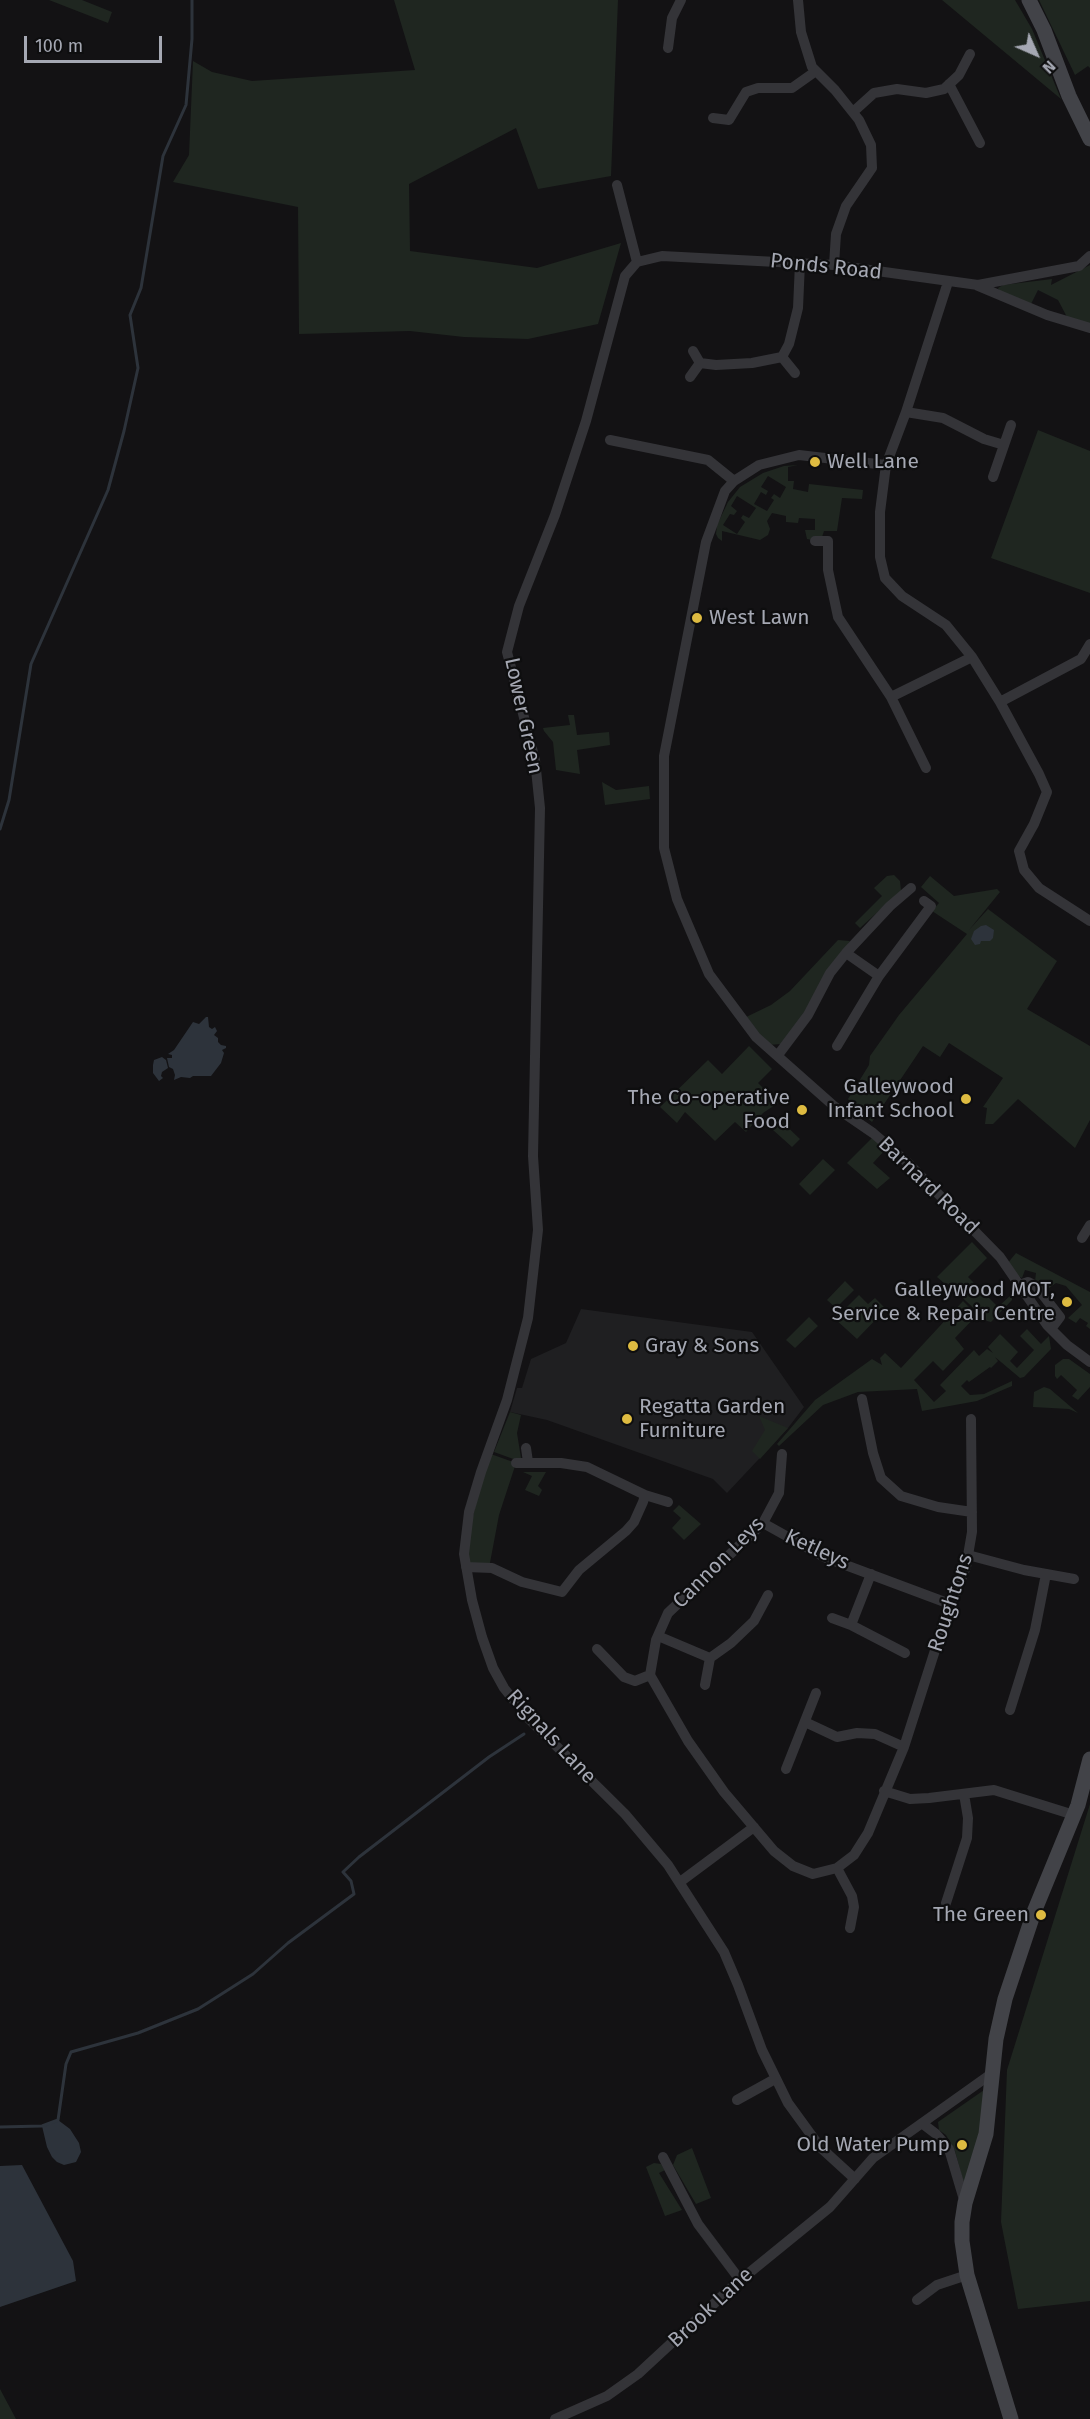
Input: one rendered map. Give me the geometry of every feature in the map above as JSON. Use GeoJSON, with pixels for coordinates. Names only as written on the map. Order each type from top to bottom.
{"type":"FeatureCollection","features":[{"type":"Feature","properties":{"kind":"street"},"geometry":{"type":"LineString","coordinates":[[668,48],[672,18],[681,0]]}},
{"type":"Feature","properties":{"kind":"street"},"geometry":{"type":"LineString","coordinates":[[798,0],[801,32],[812,67],[853,112],[871,145],[872,168],[846,206],[836,234],[834,265]]}},
{"type":"Feature","properties":{"kind":"street"},"geometry":{"type":"LineString","coordinates":[[1029,0],[1044,30],[1069,96],[1090,139]]}},
{"type":"Feature","properties":{"kind":"street"},"geometry":{"type":"LineString","coordinates":[[853,112],[874,93],[897,89],[926,93],[944,89],[959,75],[970,54]]}},
{"type":"Feature","properties":{"kind":"street"},"geometry":{"type":"LineString","coordinates":[[713,118],[729,120],[746,92],[758,88],[792,88],[816,71]]}},
{"type":"Feature","properties":{"kind":"street"},"geometry":{"type":"LineString","coordinates":[[949,84],[980,143]]}},
{"type":"Feature","properties":{"kind":"street"},"geometry":{"type":"LineString","coordinates":[[616,185],[637,262]]}},
{"type":"Feature","properties":{"kind":"street","name":"Ponds Road"},"geometry":{"type":"LineString","coordinates":[[637,262],[662,256],[834,265],[978,285],[1079,266],[1090,256]]}},
{"type":"Feature","properties":{"kind":"street","name":"Lower Green"},"geometry":{"type":"LineString","coordinates":[[533,1156],[540,808],[535,760],[507,652],[519,606],[555,515],[586,421],[625,276],[637,262]]}},
{"type":"Feature","properties":{"kind":"street"},"geometry":{"type":"LineString","coordinates":[[782,357],[789,344],[798,308],[800,263]]}},
{"type":"Feature","properties":{"kind":"street"},"geometry":{"type":"LineString","coordinates":[[948,282],[906,412],[886,465],[880,557],[885,578],[902,596],[946,625],[972,657],[1047,792],[1034,824],[1018,851],[1024,870],[1039,888],[1090,921]]}},
{"type":"Feature","properties":{"kind":"street"},"geometry":{"type":"LineString","coordinates":[[978,285],[1047,315],[1090,328]]}},
{"type":"Feature","properties":{"kind":"street"},"geometry":{"type":"LineString","coordinates":[[693,351],[700,363]]}},
{"type":"Feature","properties":{"kind":"street"},"geometry":{"type":"LineString","coordinates":[[700,363],[716,365],[752,363],[782,357]]}},
{"type":"Feature","properties":{"kind":"street"},"geometry":{"type":"LineString","coordinates":[[782,357],[795,373]]}},
{"type":"Feature","properties":{"kind":"street"},"geometry":{"type":"LineString","coordinates":[[690,377],[700,363]]}},
{"type":"Feature","properties":{"kind":"street"},"geometry":{"type":"LineString","coordinates":[[906,412],[943,418],[984,439],[1004,445]]}},
{"type":"Feature","properties":{"kind":"street"},"geometry":{"type":"LineString","coordinates":[[993,477],[1011,425]]}},
{"type":"Feature","properties":{"kind":"street"},"geometry":{"type":"LineString","coordinates":[[610,440],[708,460],[734,481]]}},
{"type":"Feature","properties":{"kind":"street","name":"Barnard Road"},"geometry":{"type":"LineString","coordinates":[[886,465],[799,455],[759,465],[734,481],[725,491],[706,542],[664,756],[664,848],[677,898],[709,974],[756,1037],[835,1107],[873,1133],[908,1163],[1000,1257],[1052,1329],[1067,1345],[1090,1362]]}},
{"type":"Feature","properties":{"kind":"street"},"geometry":{"type":"LineString","coordinates":[[815,541],[828,542],[828,570],[838,617],[891,697],[926,768]]}},
{"type":"Feature","properties":{"kind":"street"},"geometry":{"type":"LineString","coordinates":[[999,702],[1081,659],[1090,644]]}},
{"type":"Feature","properties":{"kind":"street"},"geometry":{"type":"LineString","coordinates":[[891,697],[972,657]]}},
{"type":"Feature","properties":{"kind":"street"},"geometry":{"type":"LineString","coordinates":[[778,1055],[808,1015],[830,973],[890,906],[911,888]]}},
{"type":"Feature","properties":{"kind":"street"},"geometry":{"type":"LineString","coordinates":[[837,1046],[879,976],[931,906],[924,901]]}},
{"type":"Feature","properties":{"kind":"street"},"geometry":{"type":"LineString","coordinates":[[846,953],[879,976]]}},
{"type":"Feature","properties":{"kind":"street","name":"Rignals Lane"},"geometry":{"type":"LineString","coordinates":[[533,1156],[538,1230],[528,1318],[508,1395],[469,1512],[464,1541],[472,1599],[485,1647],[504,1688],[527,1717],[633,1823],[680,1881],[717,1939],[731,1967],[775,2079],[810,2136],[835,2164],[855,2179]]}},
{"type":"Feature","properties":{"kind":"street"},"geometry":{"type":"LineString","coordinates":[[1082,1238],[1090,1225]]}},
{"type":"Feature","properties":{"kind":"street"},"geometry":{"type":"LineString","coordinates":[[862,1399],[873,1453],[881,1478],[901,1496],[938,1507],[972,1512]]}},
{"type":"Feature","properties":{"kind":"street","name":"Roughtons"},"geometry":{"type":"LineString","coordinates":[[837,1868],[854,1855],[861,1845],[904,1747],[950,1604],[966,1567],[972,1532],[971,1419]]}},
{"type":"Feature","properties":{"kind":"street"},"geometry":{"type":"LineString","coordinates":[[526,1448],[528,1462]]}},
{"type":"Feature","properties":{"kind":"street","name":"Cannon Leys"},"geometry":{"type":"LineString","coordinates":[[650,1675],[658,1636],[668,1613],[763,1523],[778,1493],[782,1454]]}},
{"type":"Feature","properties":{"kind":"street"},"geometry":{"type":"LineString","coordinates":[[516,1462],[587,1467],[645,1495],[668,1502]]}},
{"type":"Feature","properties":{"kind":"street"},"geometry":{"type":"LineString","coordinates":[[466,1567],[492,1568],[522,1582],[565,1597],[579,1570],[626,1531],[634,1521],[645,1495]]}},
{"type":"Feature","properties":{"kind":"street","name":"Ketleys"},"geometry":{"type":"LineString","coordinates":[[763,1523],[824,1557],[950,1604]]}},
{"type":"Feature","properties":{"kind":"street"},"geometry":{"type":"LineString","coordinates":[[968,1555],[1074,1579]]}},
{"type":"Feature","properties":{"kind":"street","name":"Ketleys"},"geometry":{"type":"LineString","coordinates":[[851,1625],[871,1574]]}},
{"type":"Feature","properties":{"kind":"street"},"geometry":{"type":"LineString","coordinates":[[1010,1710],[1035,1630],[1046,1574]]}},
{"type":"Feature","properties":{"kind":"street"},"geometry":{"type":"LineString","coordinates":[[705,1685],[710,1658],[731,1643],[754,1621],[768,1595]]}},
{"type":"Feature","properties":{"kind":"street"},"geometry":{"type":"LineString","coordinates":[[832,1618],[851,1625],[905,1653]]}},
{"type":"Feature","properties":{"kind":"street","name":"Cannon Leys"},"geometry":{"type":"LineString","coordinates":[[658,1636],[710,1658]]}},
{"type":"Feature","properties":{"kind":"street"},"geometry":{"type":"LineString","coordinates":[[597,1649],[624,1677],[635,1681],[650,1675],[688,1741],[724,1792],[774,1851],[793,1866],[813,1874],[837,1868],[852,1896],[854,1907],[850,1928]]}},
{"type":"Feature","properties":{"kind":"street"},"geometry":{"type":"LineString","coordinates":[[786,1768],[816,1693]]}},
{"type":"Feature","properties":{"kind":"street"},"geometry":{"type":"LineString","coordinates":[[805,1722],[837,1737],[858,1733],[875,1734],[904,1747]]}},
{"type":"Feature","properties":{"kind":"street"},"geometry":{"type":"LineString","coordinates":[[1011,2419],[967,2275],[962,2241],[965,2203],[986,2134],[999,2020],[1034,1912],[1074,1815],[1090,1759]]}},
{"type":"Feature","properties":{"kind":"street"},"geometry":{"type":"LineString","coordinates":[[884,1791],[910,1799],[994,1790],[1074,1815]]}},
{"type":"Feature","properties":{"kind":"street"},"geometry":{"type":"LineString","coordinates":[[946,1903],[967,1838],[968,1818],[964,1794]]}},
{"type":"Feature","properties":{"kind":"street"},"geometry":{"type":"LineString","coordinates":[[680,1881],[754,1827]]}},
{"type":"Feature","properties":{"kind":"street","name":"Brook Lane"},"geometry":{"type":"LineString","coordinates":[[555,2419],[607,2396],[638,2374],[740,2280],[823,2213],[873,2158],[992,2074]]}},
{"type":"Feature","properties":{"kind":"street"},"geometry":{"type":"LineString","coordinates":[[737,2100],[775,2079]]}},
{"type":"Feature","properties":{"kind":"street"},"geometry":{"type":"LineString","coordinates":[[923,2124],[936,2134],[949,2149],[965,2203]]}},
{"type":"Feature","properties":{"kind":"street"},"geometry":{"type":"LineString","coordinates":[[663,2157],[698,2224],[740,2280]]}},
{"type":"Feature","properties":{"kind":"street"},"geometry":{"type":"LineString","coordinates":[[917,2300],[938,2284],[967,2275]]}},
{"type":"Feature","properties":{"kind":"shaded area"},"geometry":{"type":"Polygon","coordinates":[[[49,0],[82,0],[112,12],[108,23],[49,0]]]}},
{"type":"Feature","properties":{"kind":"shaded area"},"geometry":{"type":"Polygon","coordinates":[[[394,0],[618,0],[611,176],[538,189],[516,128],[409,184],[410,251],[537,268],[621,243],[598,324],[528,339],[464,337],[410,331],[299,334],[298,207],[173,182],[189,155],[193,61],[212,72],[252,81],[415,70],[394,0]]]}},
{"type":"Feature","properties":{"kind":"shaded area"},"geometry":{"type":"Polygon","coordinates":[[[942,0],[1015,0],[1032,29],[1061,99],[942,0]]]}},
{"type":"Feature","properties":{"kind":"shaded area"},"geometry":{"type":"Polygon","coordinates":[[[1039,0],[1090,0],[1090,68],[1088,66],[1075,75],[1039,0]]]}},
{"type":"Feature","properties":{"kind":"shaded area"},"geometry":{"type":"Polygon","coordinates":[[[1090,265],[1090,328],[1067,317],[1058,300],[1038,290],[1030,306],[999,291],[998,288],[1003,285],[1052,279],[1051,285],[1090,265]]]}},
{"type":"Feature","properties":{"kind":"shaded area"},"geometry":{"type":"Polygon","coordinates":[[[1038,430],[1090,451],[1090,593],[991,558],[1038,430]]]}},
{"type":"Feature","properties":{"kind":"shaded area"},"geometry":{"type":"Polygon","coordinates":[[[798,465],[788,467],[788,481],[794,481],[793,489],[808,492],[809,484],[863,490],[862,499],[842,498],[837,531],[824,531],[822,537],[812,540],[807,539],[805,530],[815,530],[815,519],[799,518],[798,523],[786,522],[786,516],[772,513],[767,521],[770,529],[768,535],[760,540],[722,531],[722,541],[718,538],[717,525],[728,502],[740,487],[763,473],[784,466],[798,465]],[[768,476],[761,487],[768,491],[766,495],[761,492],[754,504],[767,511],[774,500],[771,498],[774,494],[780,498],[786,487],[768,476]],[[737,496],[731,506],[737,511],[734,515],[730,514],[723,525],[737,534],[745,522],[741,518],[743,515],[749,518],[756,508],[737,496]]]}},
{"type":"Feature","properties":{"kind":"shaded area"},"geometry":{"type":"Polygon","coordinates":[[[568,715],[574,715],[577,735],[609,732],[610,745],[577,750],[580,774],[556,770],[553,742],[543,728],[570,725],[568,715]]]}},
{"type":"Feature","properties":{"kind":"shaded area"},"geometry":{"type":"Polygon","coordinates":[[[602,782],[616,790],[649,786],[650,799],[605,805],[602,782]]]}},
{"type":"Feature","properties":{"kind":"shaded area"},"geometry":{"type":"Polygon","coordinates":[[[894,875],[900,881],[901,891],[860,928],[855,923],[882,896],[874,888],[887,876],[894,875]]]}},
{"type":"Feature","properties":{"kind":"shaded area"},"geometry":{"type":"Polygon","coordinates":[[[930,876],[954,896],[997,889],[1000,892],[969,930],[988,909],[1057,961],[1027,1009],[1090,1046],[1090,1120],[1075,1148],[1018,1099],[993,1124],[985,1124],[987,1108],[983,1107],[1003,1078],[949,1043],[940,1057],[923,1046],[872,1122],[848,1099],[869,1065],[870,1056],[899,1015],[967,934],[932,911],[939,903],[921,887],[930,876]]]}},
{"type":"Feature","properties":{"kind":"shaded area"},"geometry":{"type":"Polygon","coordinates":[[[986,925],[994,930],[993,938],[975,945],[971,939],[974,931],[986,925]]]}},
{"type":"Feature","properties":{"kind":"shaded area"},"geometry":{"type":"Polygon","coordinates":[[[838,940],[850,941],[805,1014],[782,1044],[767,1045],[742,1019],[771,1005],[790,991],[838,940]]]}},
{"type":"Feature","properties":{"kind":"shaded area"},"geometry":{"type":"Polygon","coordinates":[[[208,1017],[209,1027],[212,1029],[215,1027],[217,1031],[214,1035],[218,1038],[218,1042],[226,1046],[222,1050],[224,1053],[221,1063],[211,1076],[181,1077],[174,1080],[175,1075],[173,1069],[169,1067],[167,1058],[172,1058],[172,1055],[168,1054],[174,1050],[193,1022],[199,1024],[208,1017]]]}},
{"type":"Feature","properties":{"kind":"shaded area"},"geometry":{"type":"Polygon","coordinates":[[[749,1046],[772,1069],[758,1083],[778,1103],[763,1113],[746,1132],[735,1122],[715,1141],[685,1112],[677,1123],[660,1107],[708,1060],[722,1074],[749,1046]]]}},
{"type":"Feature","properties":{"kind":"shaded area"},"geometry":{"type":"Polygon","coordinates":[[[162,1057],[166,1060],[168,1068],[162,1072],[163,1078],[159,1081],[153,1073],[153,1065],[154,1060],[162,1057]]]}},
{"type":"Feature","properties":{"kind":"shaded area"},"geometry":{"type":"Polygon","coordinates":[[[778,1118],[800,1139],[792,1147],[773,1130],[771,1125],[778,1118]]]}},
{"type":"Feature","properties":{"kind":"shaded area"},"geometry":{"type":"Polygon","coordinates":[[[872,1138],[886,1149],[873,1163],[890,1178],[877,1189],[847,1163],[872,1138]]]}},
{"type":"Feature","properties":{"kind":"shaded area"},"geometry":{"type":"Polygon","coordinates":[[[823,1159],[835,1170],[810,1195],[799,1184],[823,1159]]]}},
{"type":"Feature","properties":{"kind":"shaded area"},"geometry":{"type":"Polygon","coordinates":[[[972,1242],[987,1258],[968,1277],[998,1307],[1012,1294],[1012,1300],[991,1322],[937,1277],[972,1242]]]}},
{"type":"Feature","properties":{"kind":"shaded area"},"geometry":{"type":"Polygon","coordinates":[[[1016,1253],[1090,1292],[1090,1329],[1086,1326],[1088,1323],[1080,1318],[1076,1323],[1068,1318],[1082,1305],[1066,1286],[1056,1283],[1049,1288],[1035,1281],[1036,1273],[1025,1270],[1022,1278],[1018,1276],[1007,1264],[1016,1253]]]}},
{"type":"Feature","properties":{"kind":"shaded area"},"geometry":{"type":"Polygon","coordinates":[[[845,1281],[854,1290],[836,1308],[827,1300],[845,1281]]]}},
{"type":"Feature","properties":{"kind":"shaded area"},"geometry":{"type":"Polygon","coordinates":[[[859,1295],[868,1304],[875,1298],[886,1309],[857,1339],[835,1319],[859,1295]]]}},
{"type":"Feature","properties":{"kind":"shaded area"},"geometry":{"type":"Polygon","coordinates":[[[963,1301],[977,1315],[955,1338],[964,1349],[943,1371],[933,1361],[914,1380],[934,1402],[946,1391],[940,1385],[974,1350],[979,1356],[987,1349],[993,1353],[988,1347],[1000,1334],[1018,1352],[1010,1361],[1017,1368],[1034,1350],[1020,1336],[1027,1329],[1041,1344],[1049,1336],[1051,1349],[1024,1377],[1020,1378],[995,1357],[998,1361],[991,1368],[969,1382],[967,1380],[961,1386],[970,1395],[984,1394],[1012,1381],[1012,1386],[977,1401],[922,1411],[917,1389],[858,1392],[823,1405],[779,1446],[777,1444],[815,1400],[872,1359],[882,1365],[880,1358],[885,1353],[901,1368],[963,1301]]]}},
{"type":"Feature","properties":{"kind":"shaded area"},"geometry":{"type":"Polygon","coordinates":[[[581,1309],[752,1332],[804,1407],[788,1428],[727,1493],[713,1479],[547,1420],[510,1412],[517,1388],[522,1388],[531,1359],[566,1343],[581,1309]]]}},
{"type":"Feature","properties":{"kind":"shaded area"},"geometry":{"type":"Polygon","coordinates":[[[809,1317],[818,1326],[795,1348],[786,1340],[809,1317]]]}},
{"type":"Feature","properties":{"kind":"shaded area"},"geometry":{"type":"Polygon","coordinates":[[[1063,1359],[1069,1359],[1090,1374],[1090,1387],[1078,1400],[1072,1396],[1077,1390],[1061,1375],[1057,1379],[1055,1376],[1055,1365],[1063,1359]]]}},
{"type":"Feature","properties":{"kind":"shaded area"},"geometry":{"type":"Polygon","coordinates":[[[1044,1387],[1050,1389],[1078,1413],[1069,1409],[1033,1407],[1034,1392],[1044,1387]]]}},
{"type":"Feature","properties":{"kind":"shaded area"},"geometry":{"type":"Polygon","coordinates":[[[510,1412],[521,1415],[517,1433],[521,1458],[516,1460],[494,1452],[510,1412]]]}},
{"type":"Feature","properties":{"kind":"shaded area"},"geometry":{"type":"Polygon","coordinates":[[[759,1416],[788,1428],[760,1459],[752,1451],[765,1430],[759,1416]]]}},
{"type":"Feature","properties":{"kind":"shaded area"},"geometry":{"type":"Polygon","coordinates":[[[488,1453],[516,1463],[499,1515],[489,1568],[466,1567],[464,1554],[488,1453]]]}},
{"type":"Feature","properties":{"kind":"shaded area"},"geometry":{"type":"Polygon","coordinates":[[[523,1472],[546,1472],[538,1486],[542,1490],[539,1496],[525,1490],[532,1476],[523,1472]]]}},
{"type":"Feature","properties":{"kind":"shaded area"},"geometry":{"type":"Polygon","coordinates":[[[679,1505],[701,1524],[684,1540],[672,1528],[681,1518],[673,1511],[679,1505]]]}},
{"type":"Feature","properties":{"kind":"shaded area"},"geometry":{"type":"Polygon","coordinates":[[[1090,1804],[1090,2301],[1018,2309],[1001,2222],[1007,2070],[1090,1804]]]}},
{"type":"Feature","properties":{"kind":"shaded area"},"geometry":{"type":"Polygon","coordinates":[[[984,2090],[983,2123],[964,2184],[955,2151],[946,2135],[939,2130],[938,2122],[984,2090]]]}},
{"type":"Feature","properties":{"kind":"shaded area"},"geometry":{"type":"Polygon","coordinates":[[[58,2120],[70,2129],[79,2143],[81,2152],[76,2162],[64,2165],[57,2162],[47,2147],[42,2126],[58,2120]]]}},
{"type":"Feature","properties":{"kind":"shaded area"},"geometry":{"type":"Polygon","coordinates":[[[692,2148],[711,2198],[696,2204],[673,2165],[677,2155],[692,2148]]]}},
{"type":"Feature","properties":{"kind":"shaded area"},"geometry":{"type":"Polygon","coordinates":[[[654,2163],[661,2164],[665,2170],[659,2173],[682,2210],[665,2216],[646,2167],[654,2163]]]}},
{"type":"Feature","properties":{"kind":"shaded area"},"geometry":{"type":"Polygon","coordinates":[[[22,2165],[73,2261],[76,2281],[0,2307],[0,2166],[22,2165]]]}},
{"type":"Feature","properties":{"kind":"shaded area"},"geometry":{"type":"Polygon","coordinates":[[[0,2389],[16,2419],[0,2419],[0,2389]]]}},
{"type":"Feature","properties":{"kind":"waterway"},"geometry":{"type":"LineString","coordinates":[[0,829],[9,800],[31,664],[108,490],[124,431],[138,368],[130,315],[141,288],[163,156],[186,105],[192,39],[192,0]]}},
{"type":"Feature","properties":{"kind":"waterway"},"geometry":{"type":"LineString","coordinates":[[0,2127],[42,2126],[58,2120],[66,2064],[71,2052],[138,2033],[198,2009],[253,1974],[288,1943],[354,1894],[351,1881],[343,1872],[359,1857],[489,1757],[524,1734]]}},
{"type":"Feature","properties":{"kind":"place","name":"Well Lane"},"geometry":{"type":"Point","coordinates":[815,462]}},
{"type":"Feature","properties":{"kind":"place","name":"West Lawn"},"geometry":{"type":"Point","coordinates":[697,618]}},
{"type":"Feature","properties":{"kind":"place","name":"Galleywood Infant School"},"geometry":{"type":"Point","coordinates":[966,1099]}},
{"type":"Feature","properties":{"kind":"place","name":"The Co-operative Food"},"geometry":{"type":"Point","coordinates":[802,1110]}},
{"type":"Feature","properties":{"kind":"place","name":"Galleywood MOT, Service & Repair Centre"},"geometry":{"type":"Point","coordinates":[1067,1302]}},
{"type":"Feature","properties":{"kind":"place","name":"Gray & Sons"},"geometry":{"type":"Point","coordinates":[633,1346]}},
{"type":"Feature","properties":{"kind":"place","name":"Regatta Garden Furniture"},"geometry":{"type":"Point","coordinates":[627,1419]}},
{"type":"Feature","properties":{"kind":"place","name":"The Green"},"geometry":{"type":"Point","coordinates":[1041,1915]}},
{"type":"Feature","properties":{"kind":"place","name":"Old Water Pump"},"geometry":{"type":"Point","coordinates":[962,2145]}}]}
